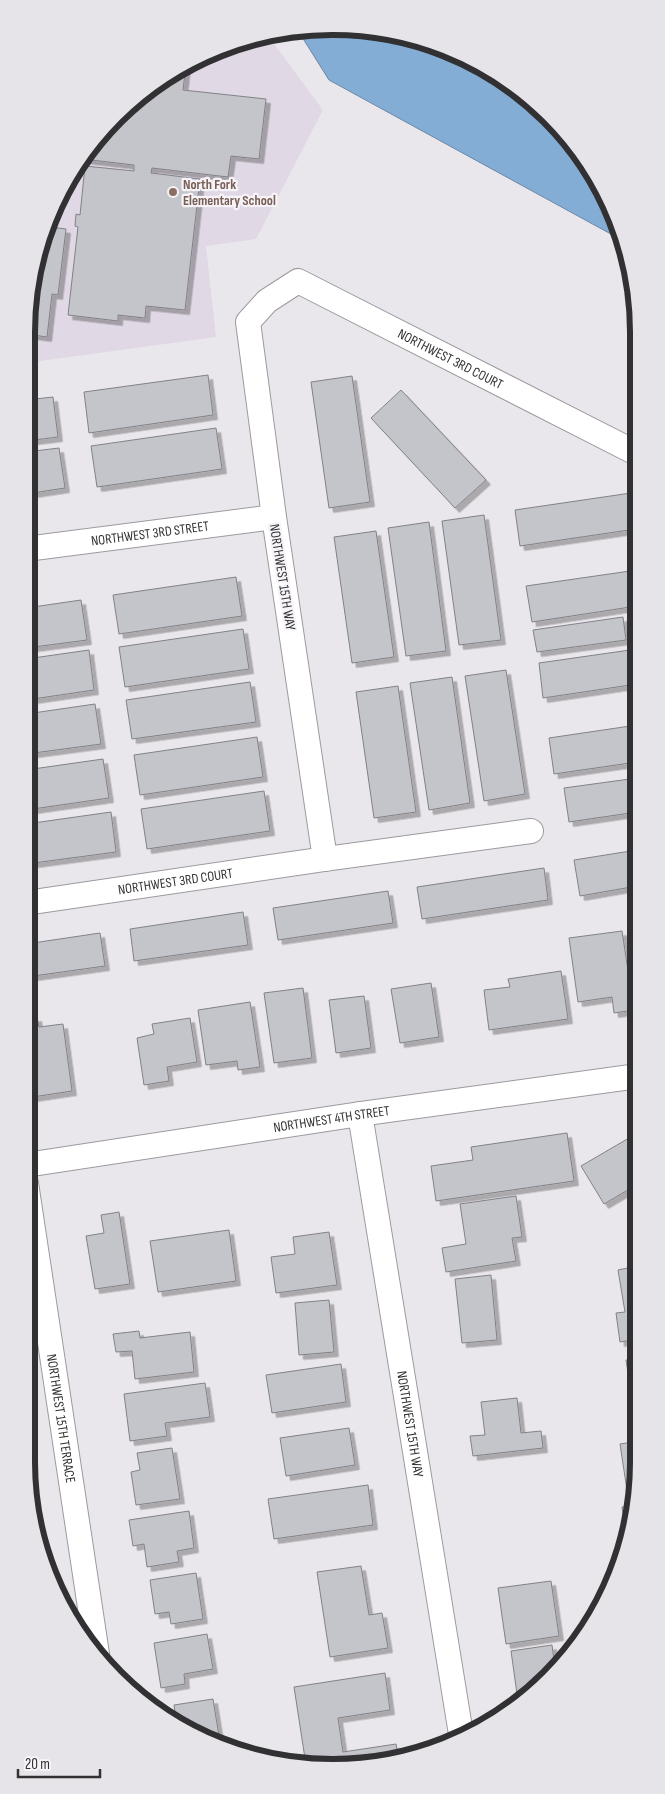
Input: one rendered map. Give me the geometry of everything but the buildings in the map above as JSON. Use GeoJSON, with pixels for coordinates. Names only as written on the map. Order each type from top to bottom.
{"type":"FeatureCollection","features":[{"type":"Feature","properties":{"kind":"street","name":"NORTHWEST 3RD COURT"},"geometry":{"type":"LineString","coordinates":[[267,301],[298,280],[630,450]]}},
{"type":"Feature","properties":{"kind":"street","name":"NORTHWEST 15TH WAY"},"geometry":{"type":"LineString","coordinates":[[267,301],[248,322],[274,517],[326,858]]}},
{"type":"Feature","properties":{"kind":"street","name":"NORTHWEST 3RD STREET"},"geometry":{"type":"LineString","coordinates":[[35,548],[274,517]]}},
{"type":"Feature","properties":{"kind":"street","name":"NORTHWEST 3RD COURT"},"geometry":{"type":"LineString","coordinates":[[35,902],[326,858],[531,832]]}},
{"type":"Feature","properties":{"kind":"street","name":"NORTHWEST 4TH STREET"},"geometry":{"type":"LineString","coordinates":[[35,1163],[360,1114],[630,1077]]}},
{"type":"Feature","properties":{"kind":"street","name":"NORTHWEST 15TH WAY"},"geometry":{"type":"LineString","coordinates":[[360,1114],[460,1730]]}},
{"type":"Feature","properties":{"kind":"street","name":"NORTHWEST 15TH TERRACE"},"geometry":{"type":"LineString","coordinates":[[35,1243],[95,1642]]}},
{"type":"Feature","properties":{"kind":"shaded area","name":"North Fork Elementary School"},"geometry":{"type":"Polygon","coordinates":[[[272,41],[323,110],[256,239],[206,246],[216,337],[35,362],[36,313],[41,274],[51,237],[75,184],[96,151],[122,122],[151,96],[184,75],[237,51],[272,41]]]}},
{"type":"Feature","properties":{"kind":"water"},"geometry":{"type":"Polygon","coordinates":[[[332,35],[391,41],[428,51],[481,75],[514,96],[543,122],[569,151],[599,201],[613,235],[329,80],[302,37],[332,35]]]}},
{"type":"Feature","properties":{"kind":"place","name":"North Fork Elementary School"},"geometry":{"type":"Point","coordinates":[173,192]}}]}
